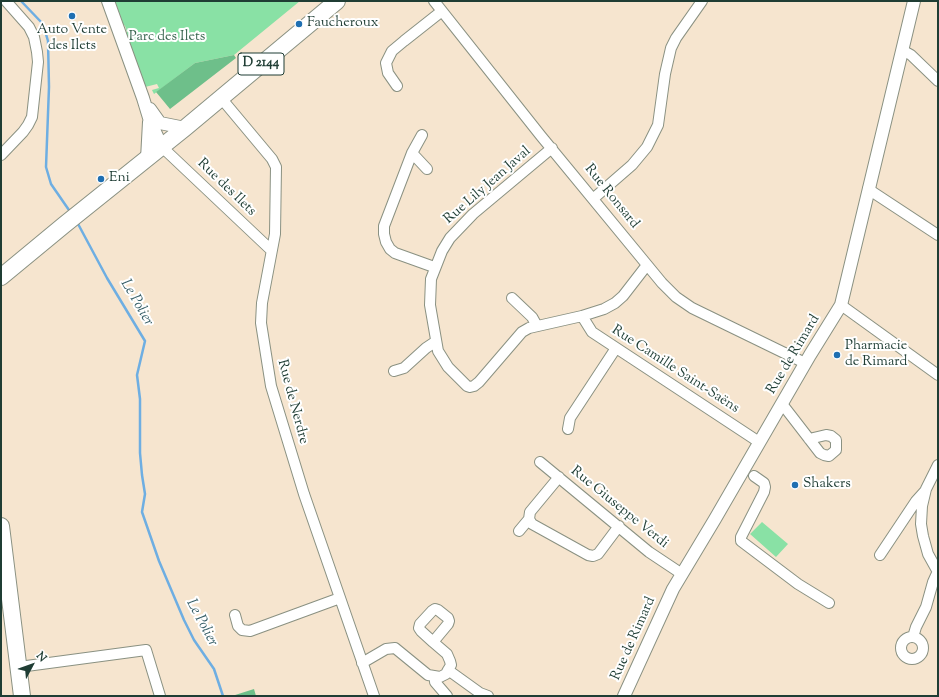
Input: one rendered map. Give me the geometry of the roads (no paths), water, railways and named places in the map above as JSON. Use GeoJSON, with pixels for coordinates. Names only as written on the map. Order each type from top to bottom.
{"type":"FeatureCollection","features":[{"type":"Feature","properties":{"kind":"main road","name":"D 2144"},"geometry":{"type":"LineString","coordinates":[[1,278],[64,225],[162,147],[337,1]]}},
{"type":"Feature","properties":{"kind":"main road"},"geometry":{"type":"LineString","coordinates":[[1,526],[4,579],[19,667],[22,696]]}},
{"type":"Feature","properties":{"kind":"street"},"geometry":{"type":"LineString","coordinates":[[1,155],[23,132],[32,117],[38,62],[34,37],[28,27],[6,1]]}},
{"type":"Feature","properties":{"kind":"street"},"geometry":{"type":"LineString","coordinates":[[108,1],[143,98],[155,122],[162,147]]}},
{"type":"Feature","properties":{"kind":"street","name":"Rue Ronsard"},"geometry":{"type":"LineString","coordinates":[[434,1],[647,265],[676,297],[692,308],[805,363]]}},
{"type":"Feature","properties":{"kind":"street"},"geometry":{"type":"LineString","coordinates":[[594,198],[632,165],[647,147],[658,125],[665,74],[671,48],[676,38],[702,1]]}},
{"type":"Feature","properties":{"kind":"street","name":"Rue de Rimard"},"geometry":{"type":"LineString","coordinates":[[624,696],[673,589],[805,363],[841,305],[895,74],[914,1]]}},
{"type":"Feature","properties":{"kind":"street"},"geometry":{"type":"LineString","coordinates":[[397,86],[388,73],[386,63],[392,52],[442,11]]}},
{"type":"Feature","properties":{"kind":"street"},"geometry":{"type":"LineString","coordinates":[[902,50],[911,55],[938,81]]}},
{"type":"Feature","properties":{"kind":"street","name":"Rue de Nerdre"},"geometry":{"type":"LineString","coordinates":[[220,98],[272,159],[276,167],[275,234],[262,302],[261,323],[271,386],[304,494],[374,696]]}},
{"type":"Feature","properties":{"kind":"street"},"geometry":{"type":"LineString","coordinates":[[155,122],[185,128]]}},
{"type":"Feature","properties":{"kind":"street"},"geometry":{"type":"LineString","coordinates":[[147,159],[155,122]]}},
{"type":"Feature","properties":{"kind":"street"},"geometry":{"type":"LineString","coordinates":[[422,135],[412,153],[384,226],[384,234],[388,245],[395,253],[434,267]]}},
{"type":"Feature","properties":{"kind":"street","name":"Rue des Ilets"},"geometry":{"type":"LineString","coordinates":[[162,147],[271,250]]}},
{"type":"Feature","properties":{"kind":"street","name":"Rue Lily Jean Javal"},"geometry":{"type":"LineString","coordinates":[[537,326],[522,332],[479,382],[470,387],[467,386],[448,367],[438,351],[435,342],[429,292],[434,267],[446,244],[462,224],[552,148]]}},
{"type":"Feature","properties":{"kind":"street"},"geometry":{"type":"LineString","coordinates":[[412,153],[427,168]]}},
{"type":"Feature","properties":{"kind":"street"},"geometry":{"type":"LineString","coordinates":[[868,189],[938,235]]}},
{"type":"Feature","properties":{"kind":"street"},"geometry":{"type":"LineString","coordinates":[[512,298],[532,317],[537,326],[582,316],[604,309],[615,303],[632,286],[647,265]]}},
{"type":"Feature","properties":{"kind":"street"},"geometry":{"type":"LineString","coordinates":[[841,305],[938,375]]}},
{"type":"Feature","properties":{"kind":"street","name":"Rue Camille Saint-Saëns"},"geometry":{"type":"LineString","coordinates":[[582,316],[592,332],[759,442]]}},
{"type":"Feature","properties":{"kind":"street"},"geometry":{"type":"LineString","coordinates":[[394,371],[404,368],[435,342]]}},
{"type":"Feature","properties":{"kind":"street"},"geometry":{"type":"LineString","coordinates":[[568,428],[570,418],[616,348]]}},
{"type":"Feature","properties":{"kind":"street"},"geometry":{"type":"LineString","coordinates":[[782,404],[809,439]]}},
{"type":"Feature","properties":{"kind":"street","name":"Rue Giuseppe Verdi"},"geometry":{"type":"LineString","coordinates":[[540,462],[649,552],[682,574]]}},
{"type":"Feature","properties":{"kind":"street"},"geometry":{"type":"LineString","coordinates":[[880,555],[926,489],[938,465]]}},
{"type":"Feature","properties":{"kind":"street"},"geometry":{"type":"LineString","coordinates":[[754,476],[764,483],[765,487],[741,541],[798,584],[829,603]]}},
{"type":"Feature","properties":{"kind":"street"},"geometry":{"type":"LineString","coordinates":[[519,531],[529,519],[530,512],[559,477]]}},
{"type":"Feature","properties":{"kind":"street"},"geometry":{"type":"LineString","coordinates":[[913,638],[938,572],[928,554],[921,524],[922,506],[926,489]]}},
{"type":"Feature","properties":{"kind":"street"},"geometry":{"type":"LineString","coordinates":[[529,519],[532,524],[588,555],[593,556],[598,554],[619,526]]}},
{"type":"Feature","properties":{"kind":"street"},"geometry":{"type":"LineString","coordinates":[[901,524],[921,524]]}},
{"type":"Feature","properties":{"kind":"street"},"geometry":{"type":"LineString","coordinates":[[235,615],[238,626],[242,630],[250,630],[340,598]]}},
{"type":"Feature","properties":{"kind":"street"},"geometry":{"type":"LineString","coordinates":[[362,663],[386,649],[395,648],[428,675],[440,677],[446,674],[451,665],[447,654],[433,642]]}},
{"type":"Feature","properties":{"kind":"street"},"geometry":{"type":"LineString","coordinates":[[19,667],[146,650],[160,696]]}},
{"type":"Feature","properties":{"kind":"street"},"geometry":{"type":"LineString","coordinates":[[448,670],[480,693],[488,696]]}},
{"type":"Feature","properties":{"kind":"street"},"geometry":{"type":"LineString","coordinates":[[434,677],[435,682],[447,696]]}},
{"type":"Feature","properties":{"kind":"waterway","name":"Le Polier"},"geometry":{"type":"LineString","coordinates":[[21,1],[43,24],[48,41],[49,87],[46,167],[51,184],[71,213]]}},
{"type":"Feature","properties":{"kind":"waterway","name":"Le Polier"},"geometry":{"type":"LineString","coordinates":[[77,222],[107,278],[145,341],[137,375],[140,399],[140,453],[145,494],[142,512],[159,561],[184,620],[194,640],[214,669],[223,696]]}},
{"type":"Feature","properties":{"kind":"place","name":"Auto Vente des Ilets"},"geometry":{"type":"Point","coordinates":[72,16]}},
{"type":"Feature","properties":{"kind":"place","name":"Faucheroux"},"geometry":{"type":"Point","coordinates":[299,24]}},
{"type":"Feature","properties":{"kind":"place","name":"Eni"},"geometry":{"type":"Point","coordinates":[101,179]}},
{"type":"Feature","properties":{"kind":"place","name":"Pharmacie de Rimard"},"geometry":{"type":"Point","coordinates":[837,355]}},
{"type":"Feature","properties":{"kind":"place","name":"Shakers"},"geometry":{"type":"Point","coordinates":[795,485]}},
{"type":"Feature","properties":{"kind":"park label","name":"Parc des Ilets"},"geometry":{"type":"Point","coordinates":[167,38]}}]}
